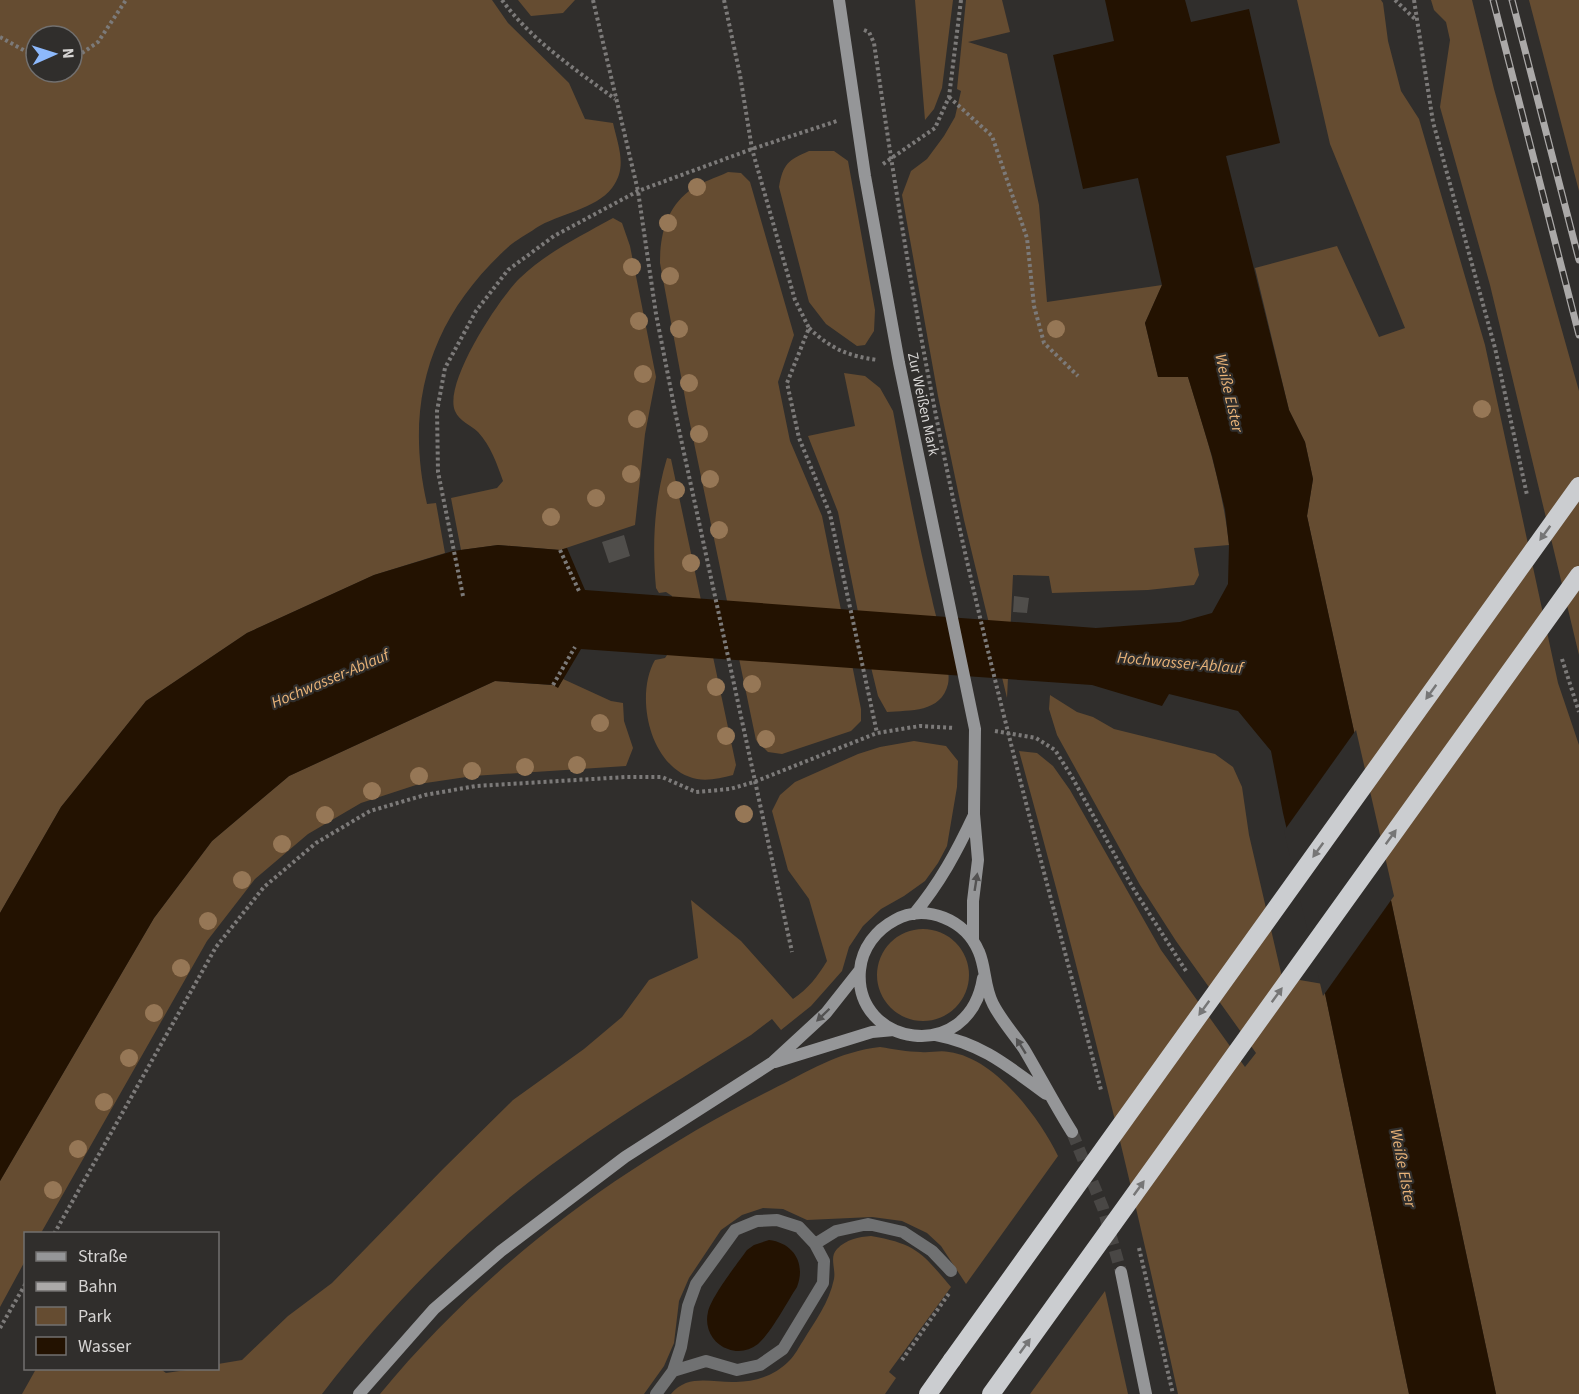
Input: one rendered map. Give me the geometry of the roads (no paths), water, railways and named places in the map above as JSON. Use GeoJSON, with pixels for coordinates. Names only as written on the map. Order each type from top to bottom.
{"type":"FeatureCollection","features":[{"type":"Feature","properties":{"kind":"highway"},"geometry":{"type":"LineString","coordinates":[[928,1394],[1579,486]]}},
{"type":"Feature","properties":{"kind":"highway"},"geometry":{"type":"LineString","coordinates":[[991,1394],[1579,574]]}},
{"type":"Feature","properties":{"kind":"main road","name":"Zur Weißen Mark"},"geometry":{"type":"LineString","coordinates":[[839,0],[865,176],[899,363],[975,729],[974,814],[978,860],[973,902],[973,941],[979,952],[983,978],[992,1004],[1025,1051],[1071,1132]]}},
{"type":"Feature","properties":{"kind":"main road","name":"Zur Weißen Mark"},"geometry":{"type":"LineString","coordinates":[[914,914],[946,872],[974,814]]}},
{"type":"Feature","properties":{"kind":"main road"},"geometry":{"type":"LineString","coordinates":[[359,1394],[434,1309],[501,1251],[625,1156],[773,1062],[826,1013],[860,970],[864,953],[872,938],[884,926],[898,918],[914,914],[941,916],[959,926],[973,941]]}},
{"type":"Feature","properties":{"kind":"main road","name":"Zur Weißen Mark"},"geometry":{"type":"LineString","coordinates":[[860,970],[861,984],[868,1005],[882,1022],[907,1035],[921,1037],[948,1031],[969,1015],[981,991],[983,978]]}},
{"type":"Feature","properties":{"kind":"main road"},"geometry":{"type":"LineString","coordinates":[[773,1062],[872,1032],[894,1030]]}},
{"type":"Feature","properties":{"kind":"main road","name":"Zur Weißen Mark"},"geometry":{"type":"LineString","coordinates":[[935,1035],[976,1046],[1010,1067],[1050,1097]]}},
{"type":"Feature","properties":{"kind":"main road"},"geometry":{"type":"LineString","coordinates":[[1121,1272],[1146,1394]]}},
{"type":"Feature","properties":{"kind":"lane"},"geometry":{"type":"LineString","coordinates":[[656,1394],[673,1371],[681,1347],[688,1306],[696,1284],[735,1230],[757,1221],[777,1220],[799,1227],[815,1244],[824,1261],[823,1283],[783,1349],[760,1365],[737,1370],[706,1361],[673,1371]]}},
{"type":"Feature","properties":{"kind":"lane"},"geometry":{"type":"LineString","coordinates":[[815,1244],[836,1231],[868,1224],[903,1232],[932,1251],[951,1271]]}},
{"type":"Feature","properties":{"kind":"water"},"geometry":{"type":"Polygon","coordinates":[[[1105,0],[1185,0],[1191,22],[1249,9],[1280,143],[1226,156],[1289,410],[1305,442],[1313,479],[1307,516],[1496,1394],[1409,1394],[1323,984],[1271,751],[1238,711],[1169,694],[1162,706],[1092,685],[581,649],[558,688],[553,685],[495,681],[289,776],[212,841],[154,918],[0,1181],[0,913],[61,807],[146,701],[247,633],[374,575],[453,551],[498,545],[560,550],[567,548],[585,590],[1096,628],[1180,622],[1212,613],[1228,584],[1229,545],[1225,510],[1212,456],[1188,377],[1158,377],[1145,323],[1162,285],[1138,178],[1083,189],[1053,55],[1114,41],[1105,0]]]}},
{"type":"Feature","properties":{"kind":"water"},"geometry":{"type":"Polygon","coordinates":[[[769,1240],[785,1245],[796,1256],[800,1270],[797,1287],[758,1344],[743,1351],[723,1347],[711,1335],[707,1324],[710,1306],[747,1250],[769,1240]]]}},
{"type":"Feature","properties":{"kind":"tunnel"},"geometry":{"type":"LineString","coordinates":[[1072,1132],[1103,1208],[1121,1272]]}},
{"type":"Feature","properties":{"kind":"railway"},"geometry":{"type":"LineString","coordinates":[[1493,0],[1579,335]]}},
{"type":"Feature","properties":{"kind":"railway"},"geometry":{"type":"LineString","coordinates":[[1512,0],[1579,260]]}},
{"type":"Feature","properties":{"kind":"water label","name":"Weiße Elster"},"geometry":{"type":"Point","coordinates":[1229,393]}},
{"type":"Feature","properties":{"kind":"water label","name":"Hochwasser-Ablauf"},"geometry":{"type":"Point","coordinates":[1180,663]}},
{"type":"Feature","properties":{"kind":"water label","name":"Hochwasser-Ablauf"},"geometry":{"type":"Point","coordinates":[330,679]}},
{"type":"Feature","properties":{"kind":"water label","name":"Weiße Elster"},"geometry":{"type":"Point","coordinates":[1403,1168]}}]}
